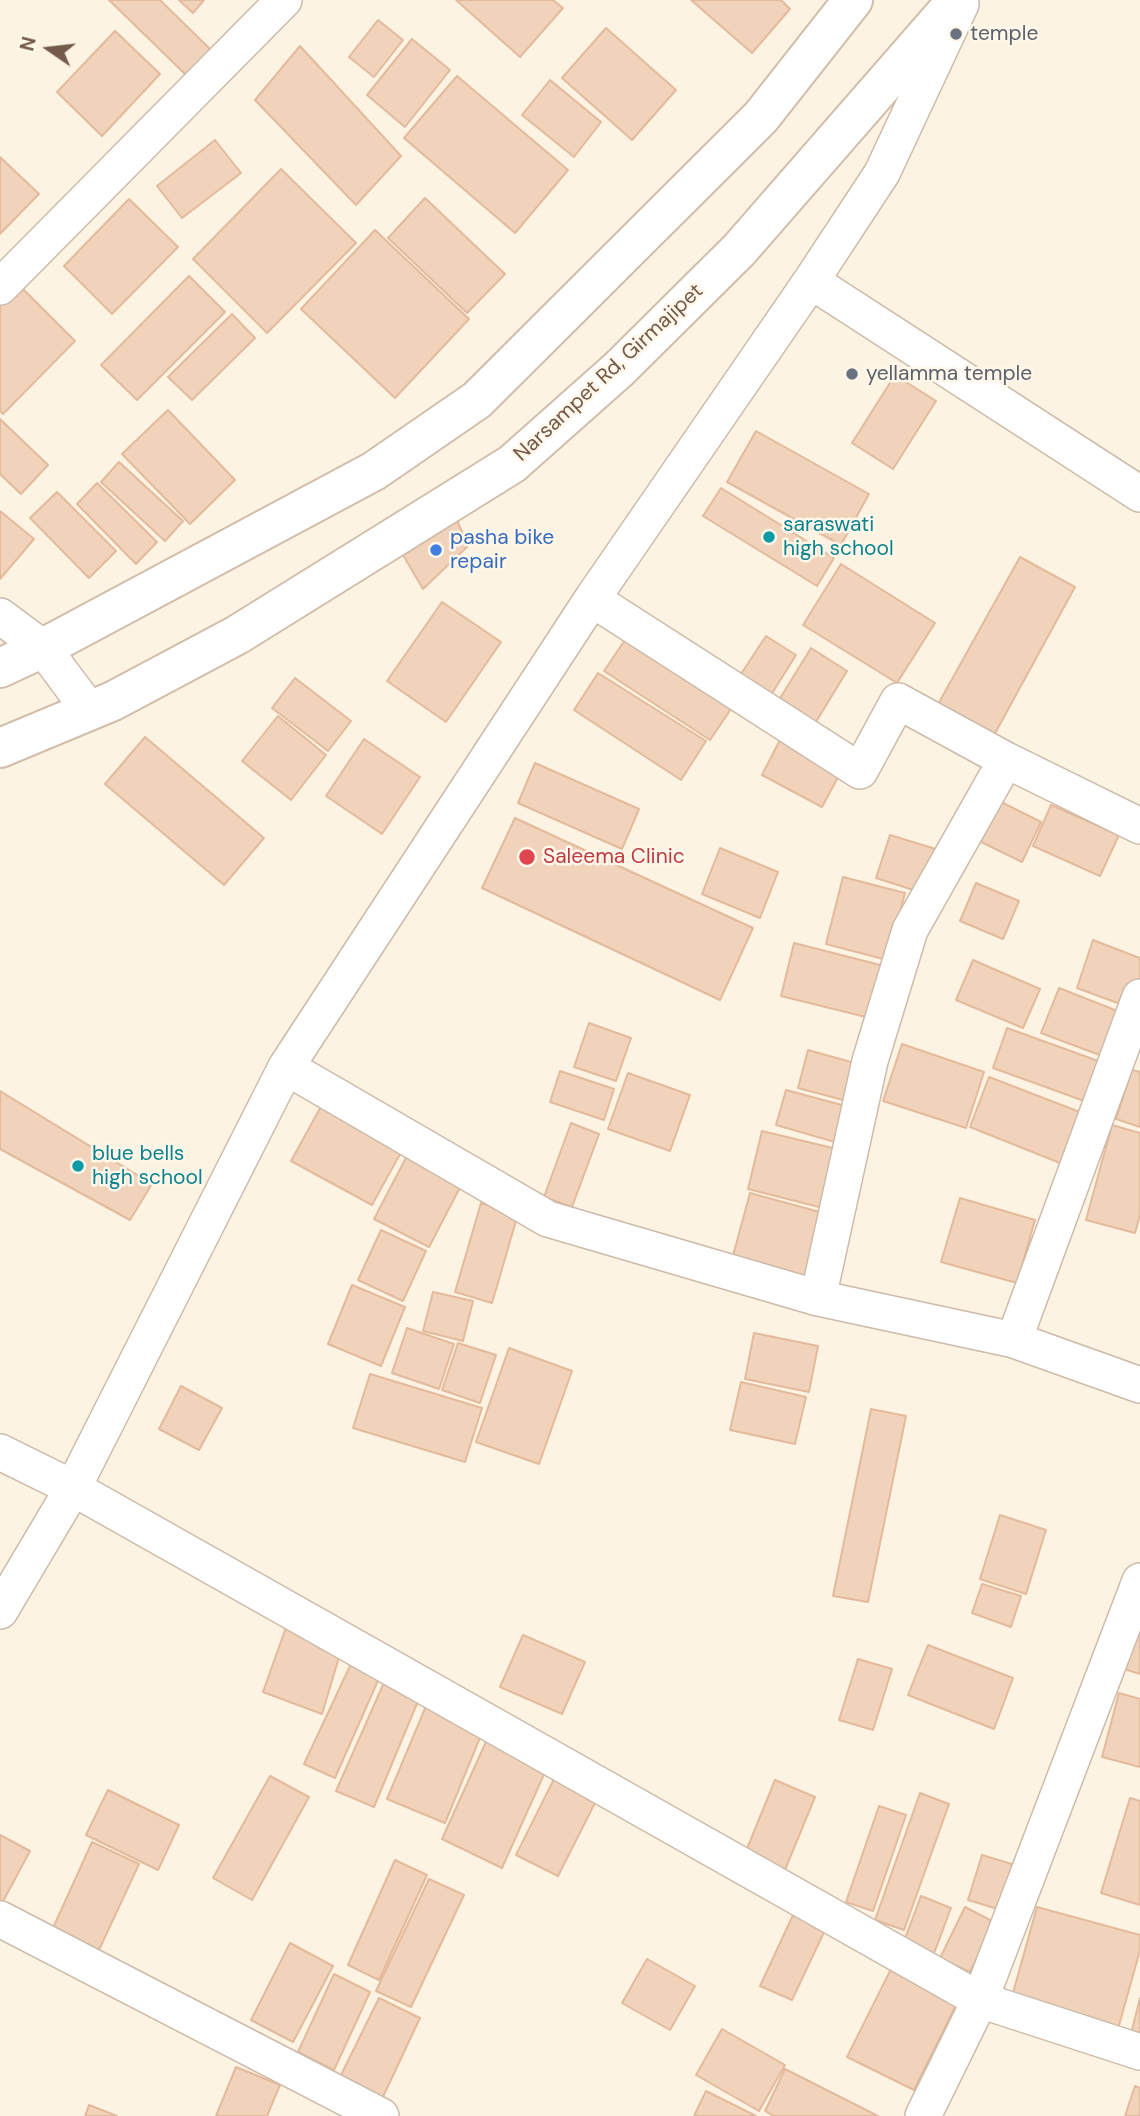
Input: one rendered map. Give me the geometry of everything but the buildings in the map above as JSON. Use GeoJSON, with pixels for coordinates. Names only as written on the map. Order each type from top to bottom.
{"type":"FeatureCollection","features":[{"type":"Feature","properties":{"kind":"main road"},"geometry":{"type":"LineString","coordinates":[[0,668],[43,648],[374,471],[478,400],[761,117],[853,0]]}},
{"type":"Feature","properties":{"kind":"main road","name":"Narsampet Rd, Girmajipet"},"geometry":{"type":"LineString","coordinates":[[0,748],[90,711],[237,635],[512,464],[619,369],[739,250],[957,0]]}},
{"type":"Feature","properties":{"kind":"street"},"geometry":{"type":"LineString","coordinates":[[0,287],[284,0]]}},
{"type":"Feature","properties":{"kind":"street"},"geometry":{"type":"LineString","coordinates":[[0,1611],[73,1488],[286,1067],[592,599],[882,173],[963,0]]}},
{"type":"Feature","properties":{"kind":"street"},"geometry":{"type":"LineString","coordinates":[[811,281],[1140,494]]}},
{"type":"Feature","properties":{"kind":"street"},"geometry":{"type":"LineString","coordinates":[[592,599],[860,771],[898,701],[1006,760],[1140,827]]}},
{"type":"Feature","properties":{"kind":"street"},"geometry":{"type":"LineString","coordinates":[[0,616],[43,648],[90,711]]}},
{"type":"Feature","properties":{"kind":"street"},"geometry":{"type":"LineString","coordinates":[[818,1298],[870,1062],[910,930],[1006,760]]}},
{"type":"Feature","properties":{"kind":"street"},"geometry":{"type":"LineString","coordinates":[[1014,1340],[1140,997]]}},
{"type":"Feature","properties":{"kind":"street"},"geometry":{"type":"LineString","coordinates":[[286,1067],[548,1219],[818,1298],[1014,1340],[1140,1385]]}},
{"type":"Feature","properties":{"kind":"street"},"geometry":{"type":"LineString","coordinates":[[0,1452],[73,1488],[979,2000],[1140,2052]]}},
{"type":"Feature","properties":{"kind":"street"},"geometry":{"type":"LineString","coordinates":[[923,2116],[979,2000],[1140,1581]]}},
{"type":"Feature","properties":{"kind":"street"},"geometry":{"type":"LineString","coordinates":[[0,1919],[381,2116]]}},
{"type":"Feature","properties":{"kind":"place","name":"temple"},"geometry":{"type":"Point","coordinates":[956,34]}},
{"type":"Feature","properties":{"kind":"place","name":"yellamma temple"},"geometry":{"type":"Point","coordinates":[852,374]}},
{"type":"Feature","properties":{"kind":"place","name":"saraswati high school"},"geometry":{"type":"Point","coordinates":[769,537]}},
{"type":"Feature","properties":{"kind":"place","name":"pasha bike repair"},"geometry":{"type":"Point","coordinates":[436,550]}},
{"type":"Feature","properties":{"kind":"place","name":"Saleema Clinic"},"geometry":{"type":"Point","coordinates":[527,857]}},
{"type":"Feature","properties":{"kind":"place","name":"blue bells high school"},"geometry":{"type":"Point","coordinates":[78,1166]}}]}
